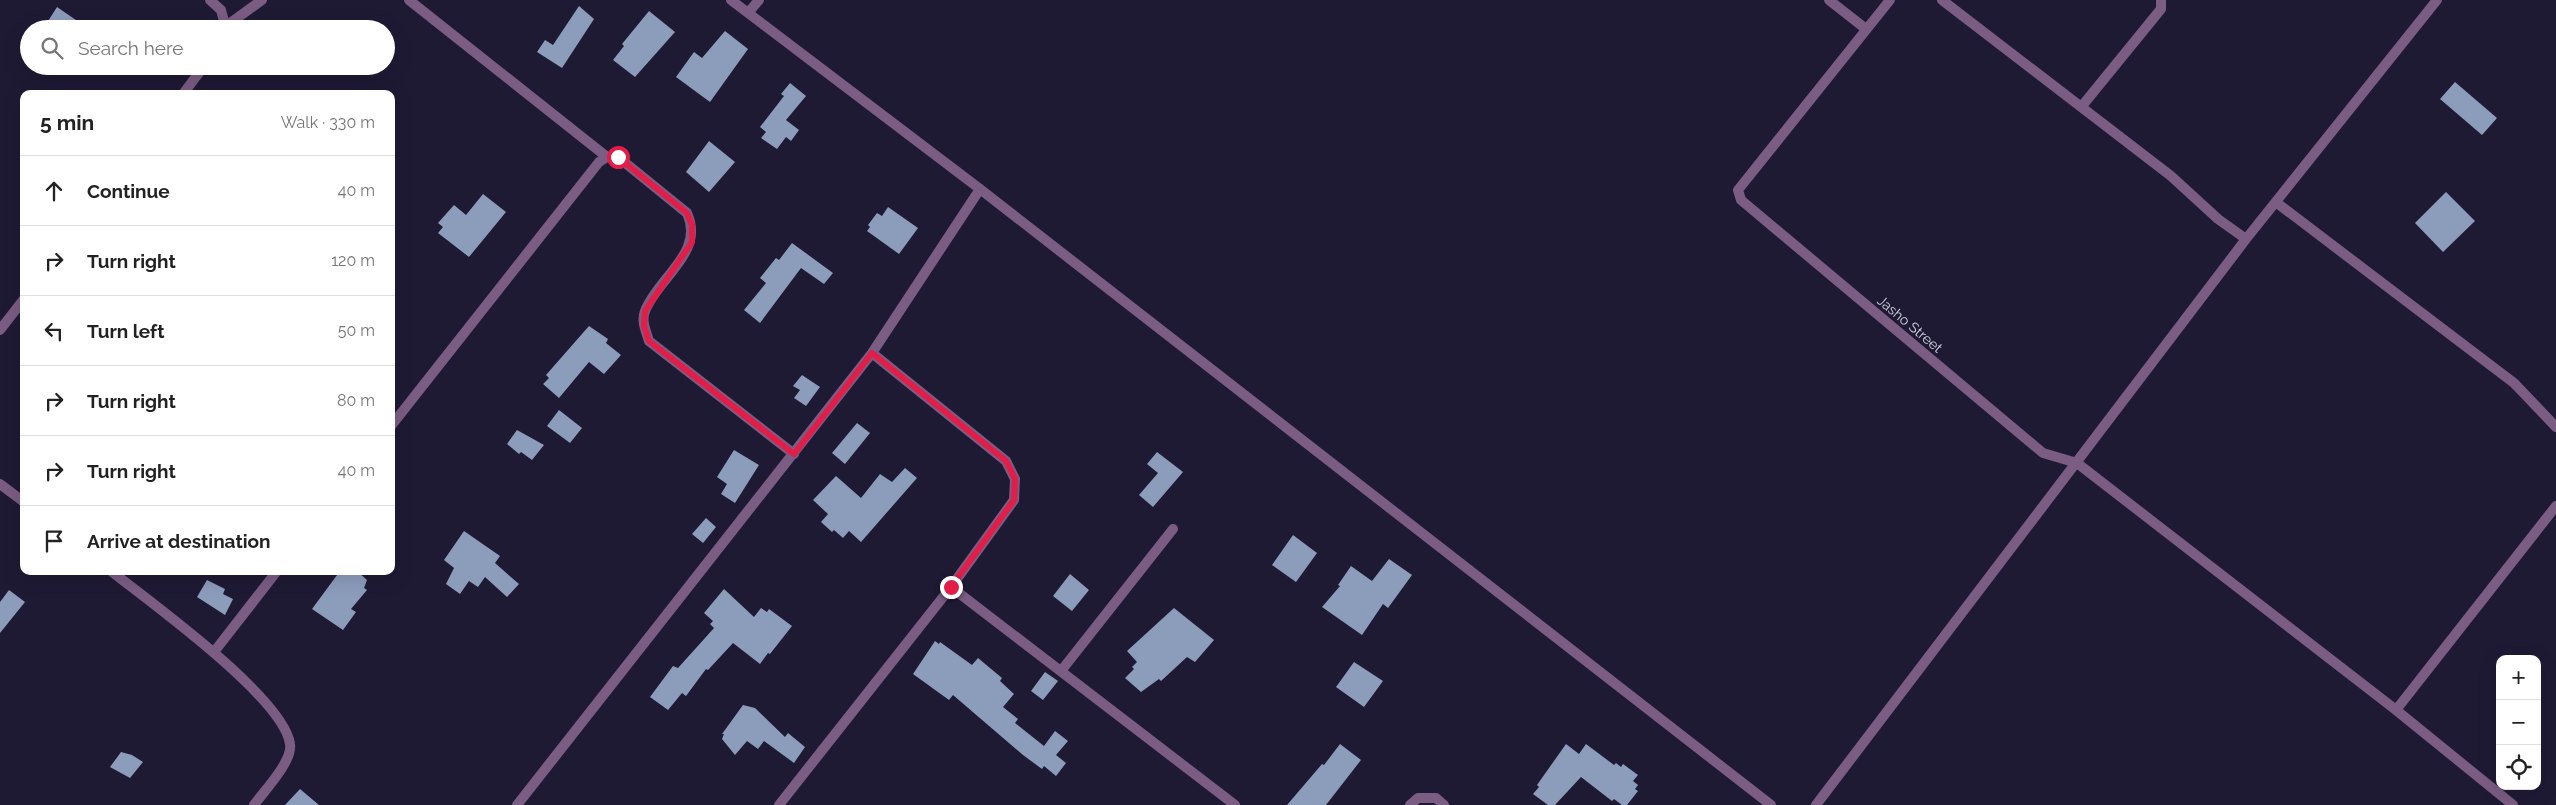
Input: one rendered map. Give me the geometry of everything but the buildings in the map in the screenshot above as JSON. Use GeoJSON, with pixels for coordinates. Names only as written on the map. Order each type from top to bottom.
{"type":"FeatureCollection","features":[{"type":"Feature","properties":{"kind":"street"},"geometry":{"type":"LineString","coordinates":[[210,0],[221,10],[224,20]]}},
{"type":"Feature","properties":{"kind":"street"},"geometry":{"type":"LineString","coordinates":[[235,20],[262,0]]}},
{"type":"Feature","properties":{"kind":"street"},"geometry":{"type":"LineString","coordinates":[[409,0],[607,157]]}},
{"type":"Feature","properties":{"kind":"street"},"geometry":{"type":"LineString","coordinates":[[731,0],[980,189],[1771,805]]}},
{"type":"Feature","properties":{"kind":"street"},"geometry":{"type":"LineString","coordinates":[[748,13],[758,0]]}},
{"type":"Feature","properties":{"kind":"street"},"geometry":{"type":"LineString","coordinates":[[1828,0],[1866,29],[1890,0]]}},
{"type":"Feature","properties":{"kind":"street"},"geometry":{"type":"LineString","coordinates":[[1942,0],[2171,176],[2218,219],[2246,240]]}},
{"type":"Feature","properties":{"kind":"street"},"geometry":{"type":"LineString","coordinates":[[2082,106],[2161,9],[2161,0]]}},
{"type":"Feature","properties":{"kind":"street"},"geometry":{"type":"LineString","coordinates":[[1816,805],[2246,240],[2437,0]]}},
{"type":"Feature","properties":{"kind":"street","name":"Jasho Street"},"geometry":{"type":"LineString","coordinates":[[1866,29],[1738,190],[1741,200],[2043,453],[2077,464],[2396,710],[2513,805]]}},
{"type":"Feature","properties":{"kind":"street"},"geometry":{"type":"LineString","coordinates":[[186,90],[197,75]]}},
{"type":"Feature","properties":{"kind":"street"},"geometry":{"type":"LineString","coordinates":[[395,421],[598,162],[607,157],[618,157],[687,213],[692,225],[692,242],[645,311],[644,326],[649,341],[794,454]]}},
{"type":"Feature","properties":{"kind":"street"},"geometry":{"type":"LineString","coordinates":[[518,805],[872,353],[980,189]]}},
{"type":"Feature","properties":{"kind":"street"},"geometry":{"type":"LineString","coordinates":[[2276,203],[2514,383],[2556,427]]}},
{"type":"Feature","properties":{"kind":"street"},"geometry":{"type":"LineString","coordinates":[[0,330],[20,304]]}},
{"type":"Feature","properties":{"kind":"street"},"geometry":{"type":"LineString","coordinates":[[779,805],[951,587],[1014,500],[1015,479],[1006,461],[872,353]]}},
{"type":"Feature","properties":{"kind":"street"},"geometry":{"type":"LineString","coordinates":[[0,484],[20,499]]}},
{"type":"Feature","properties":{"kind":"street"},"geometry":{"type":"LineString","coordinates":[[2396,710],[2556,506]]}},
{"type":"Feature","properties":{"kind":"street"},"geometry":{"type":"LineString","coordinates":[[1061,672],[1173,529]]}},
{"type":"Feature","properties":{"kind":"street"},"geometry":{"type":"LineString","coordinates":[[116,575],[214,652],[271,707],[285,726],[291,745],[285,764],[254,805]]}},
{"type":"Feature","properties":{"kind":"street"},"geometry":{"type":"LineString","coordinates":[[214,652],[274,575]]}},
{"type":"Feature","properties":{"kind":"street"},"geometry":{"type":"LineString","coordinates":[[951,587],[1235,805]]}},
{"type":"Feature","properties":{"kind":"street"},"geometry":{"type":"LineString","coordinates":[[1410,805],[1418,798],[1436,798],[1444,805]]}},
{"type":"Feature","properties":{"kind":"route"},"geometry":{"type":"LineString","coordinates":[[618,157],[687,213],[692,225],[692,242],[645,311],[644,326],[649,341],[794,454],[872,353],[1006,461],[1015,479],[1014,500],[951,587]]}}]}
